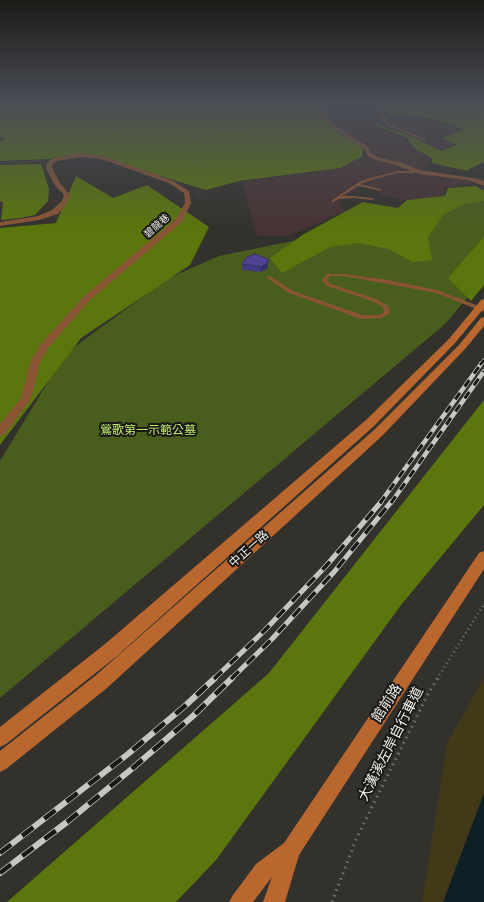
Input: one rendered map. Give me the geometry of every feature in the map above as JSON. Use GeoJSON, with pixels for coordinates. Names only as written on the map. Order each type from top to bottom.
{"type":"FeatureCollection","features":[{"type":"Feature","properties":{"kind":"main road","name":"中正一路"},"geometry":{"type":"LineString","coordinates":[[0,738],[111,650],[370,423],[483,310]]}},
{"type":"Feature","properties":{"kind":"main road","name":"中正一路"},"geometry":{"type":"LineString","coordinates":[[0,763],[100,682],[378,433],[462,347],[483,310]]}},
{"type":"Feature","properties":{"kind":"main road","name":"館前路"},"geometry":{"type":"LineString","coordinates":[[274,902],[291,850],[484,557]]}},
{"type":"Feature","properties":{"kind":"main road","name":"館前路"},"geometry":{"type":"LineString","coordinates":[[240,902],[262,871],[291,850]]}},
{"type":"Feature","properties":{"kind":"street"},"geometry":{"type":"LineString","coordinates":[[363,146],[366,148],[370,155],[419,172],[456,176],[477,180],[484,184]]}},
{"type":"Feature","properties":{"kind":"street"},"geometry":{"type":"LineString","coordinates":[[0,224],[39,218],[55,212],[65,202],[67,195],[57,184],[49,168],[50,162],[55,159],[81,155],[102,157],[171,182],[187,192]]}},
{"type":"Feature","properties":{"kind":"street"},"geometry":{"type":"LineString","coordinates":[[456,176],[477,172]]}},
{"type":"Feature","properties":{"kind":"street","name":"碧龍巷"},"geometry":{"type":"LineString","coordinates":[[0,432],[26,399],[35,364],[43,348],[86,298],[179,220],[188,203],[187,192]]}},
{"type":"Feature","properties":{"kind":"lane"},"geometry":{"type":"LineString","coordinates":[[372,199],[358,197],[335,199],[358,184],[374,178],[392,174],[419,172]]}},
{"type":"Feature","properties":{"kind":"lane"},"geometry":{"type":"LineString","coordinates":[[358,184],[380,190]]}},
{"type":"Feature","properties":{"kind":"lane"},"geometry":{"type":"LineString","coordinates":[[268,277],[291,292],[361,317],[380,317],[387,313],[385,306],[374,300],[329,285],[324,280],[329,276],[344,275],[388,282],[437,292],[483,310]]}},
{"type":"Feature","properties":{"kind":"path"},"geometry":{"type":"LineString","coordinates":[[142,146],[152,158],[163,160],[186,157]]}},
{"type":"Feature","properties":{"kind":"path"},"geometry":{"type":"LineString","coordinates":[[185,146],[181,151],[183,156],[201,162],[209,171],[204,179],[187,192]]}},
{"type":"Feature","properties":{"kind":"path"},"geometry":{"type":"LineString","coordinates":[[0,162],[52,161]]}},
{"type":"Feature","properties":{"kind":"path"},"geometry":{"type":"LineString","coordinates":[[194,186],[196,193],[207,199]]}},
{"type":"Feature","properties":{"kind":"path","name":"大漢溪左岸自行車道"},"geometry":{"type":"LineString","coordinates":[[332,902],[357,837],[428,694],[484,604]]}},
{"type":"Feature","properties":{"kind":"shaded area"},"geometry":{"type":"Polygon","coordinates":[[[367,146],[410,146],[414,150],[431,158],[426,168],[413,174],[445,176],[470,180],[474,184],[444,187],[444,197],[403,200],[383,195],[365,183],[339,200],[345,211],[288,236],[257,236],[242,182],[341,168],[372,153],[367,146]]]}},
{"type":"Feature","properties":{"kind":"shaded area"},"geometry":{"type":"Polygon","coordinates":[[[433,146],[453,146],[440,150],[433,146]]]}},
{"type":"Feature","properties":{"kind":"green space"},"geometry":{"type":"Polygon","coordinates":[[[0,146],[361,146],[362,147],[363,156],[340,168],[239,181],[206,190],[85,153],[48,159],[0,161],[0,146]]]}},
{"type":"Feature","properties":{"kind":"green space"},"geometry":{"type":"Polygon","coordinates":[[[413,146],[431,146],[441,151],[454,146],[484,146],[484,162],[467,171],[432,163],[432,158],[417,150],[413,146]]]}},
{"type":"Feature","properties":{"kind":"green space"},"geometry":{"type":"Polygon","coordinates":[[[41,164],[49,189],[48,201],[35,215],[1,220],[3,203],[0,201],[0,165],[41,164]]]}},
{"type":"Feature","properties":{"kind":"green space"},"geometry":{"type":"Polygon","coordinates":[[[76,176],[113,198],[147,185],[209,227],[190,265],[81,338],[0,445],[0,228],[56,223],[76,176]]]}},
{"type":"Feature","properties":{"kind":"green space"},"geometry":{"type":"Polygon","coordinates":[[[476,186],[484,191],[484,201],[464,204],[443,215],[428,237],[432,260],[412,262],[389,249],[359,243],[330,247],[282,273],[270,258],[304,234],[363,202],[398,208],[407,200],[445,196],[448,188],[476,186]]]}},
{"type":"Feature","properties":{"kind":"green space","name":"鶯歌第一示範公墓"},"geometry":{"type":"Polygon","coordinates":[[[484,194],[484,278],[445,324],[0,698],[0,461],[65,354],[167,279],[219,256],[337,232],[484,194]]]}},
{"type":"Feature","properties":{"kind":"green space"},"geometry":{"type":"Polygon","coordinates":[[[484,237],[484,285],[471,301],[448,278],[484,237]]]}},
{"type":"Feature","properties":{"kind":"green space"},"geometry":{"type":"Polygon","coordinates":[[[484,400],[484,505],[401,605],[216,860],[176,902],[7,902],[269,673],[484,400]]]}},
{"type":"Feature","properties":{"kind":"sand"},"geometry":{"type":"Polygon","coordinates":[[[484,678],[484,902],[422,902],[447,743],[484,678]]]}},
{"type":"Feature","properties":{"kind":"water"},"geometry":{"type":"Polygon","coordinates":[[[484,793],[484,902],[443,902],[484,793]]]}},
{"type":"Feature","properties":{"kind":"building"},"geometry":{"type":"Polygon","coordinates":[[[255,254],[268,259],[268,263],[261,267],[242,264],[247,257],[255,254]]]}},
{"type":"Feature","properties":{"kind":"railway"},"geometry":{"type":"LineString","coordinates":[[480,365],[484,360]]}},
{"type":"Feature","properties":{"kind":"railway"},"geometry":{"type":"LineString","coordinates":[[380,503],[481,364]]}},
{"type":"Feature","properties":{"kind":"railway"},"geometry":{"type":"LineString","coordinates":[[391,503],[484,371]]}},
{"type":"Feature","properties":{"kind":"railway"},"geometry":{"type":"LineString","coordinates":[[214,679],[264,631],[326,566],[381,502]]}},
{"type":"Feature","properties":{"kind":"railway"},"geometry":{"type":"LineString","coordinates":[[231,679],[272,639],[334,572],[391,502]]}},
{"type":"Feature","properties":{"kind":"railway"},"geometry":{"type":"LineString","coordinates":[[0,853],[128,754],[186,705],[215,678]]}},
{"type":"Feature","properties":{"kind":"railway"},"geometry":{"type":"LineString","coordinates":[[0,873],[67,822],[134,767],[193,716],[232,678]]}}]}
